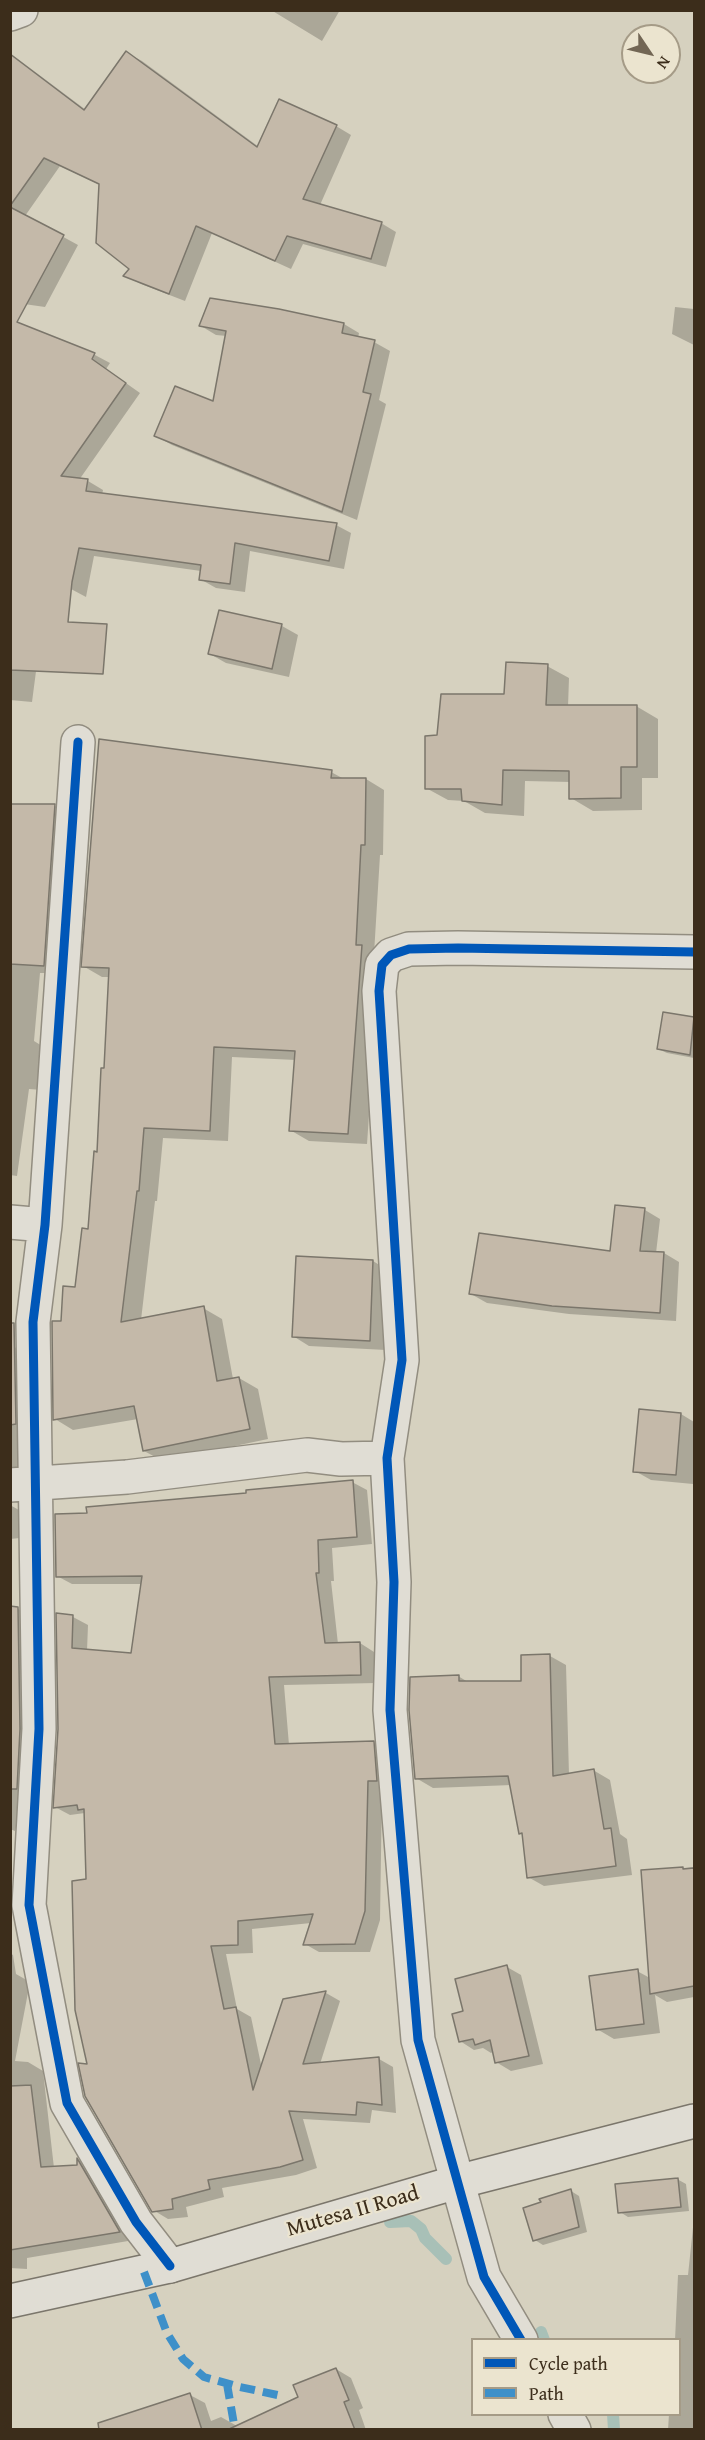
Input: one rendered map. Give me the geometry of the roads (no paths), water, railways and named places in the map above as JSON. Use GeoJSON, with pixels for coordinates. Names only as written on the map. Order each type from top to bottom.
{"type":"FeatureCollection","features":[{"type":"Feature","properties":{"kind":"street"},"geometry":{"type":"LineString","coordinates":[[10,14],[21,10]]}},
{"type":"Feature","properties":{"kind":"street"},"geometry":{"type":"LineString","coordinates":[[78,742],[45,1225],[33,1322],[23,1484],[39,1729],[22,1813],[29,1905],[67,2103],[136,2222],[170,2266]]}},
{"type":"Feature","properties":{"kind":"street"},"geometry":{"type":"LineString","coordinates":[[520,2338],[484,2277],[418,2040],[390,1710],[394,1582],[387,1458],[402,1359],[379,991],[382,965],[391,955],[409,949],[694,952]]}},
{"type":"Feature","properties":{"kind":"street"},"geometry":{"type":"LineString","coordinates":[[10,1222],[45,1225]]}},
{"type":"Feature","properties":{"kind":"street"},"geometry":{"type":"LineString","coordinates":[[23,1484],[127,1477],[307,1455],[341,1459],[387,1458]]}},
{"type":"Feature","properties":{"kind":"street","name":"Mutesa II Road"},"geometry":{"type":"LineString","coordinates":[[10,2301],[170,2266],[457,2182],[694,2121]]}},
{"type":"Feature","properties":{"kind":"street"},"geometry":{"type":"LineString","coordinates":[[566,2416],[574,2430]]}},
{"type":"Feature","properties":{"kind":"waterway"},"geometry":{"type":"LineString","coordinates":[[390,2222],[411,2221],[421,2229],[425,2238],[446,2259]]}},
{"type":"Feature","properties":{"kind":"waterway"},"geometry":{"type":"LineString","coordinates":[[541,2332],[543,2338]]}},
{"type":"Feature","properties":{"kind":"waterway"},"geometry":{"type":"LineString","coordinates":[[613,2416],[614,2430]]}}]}
